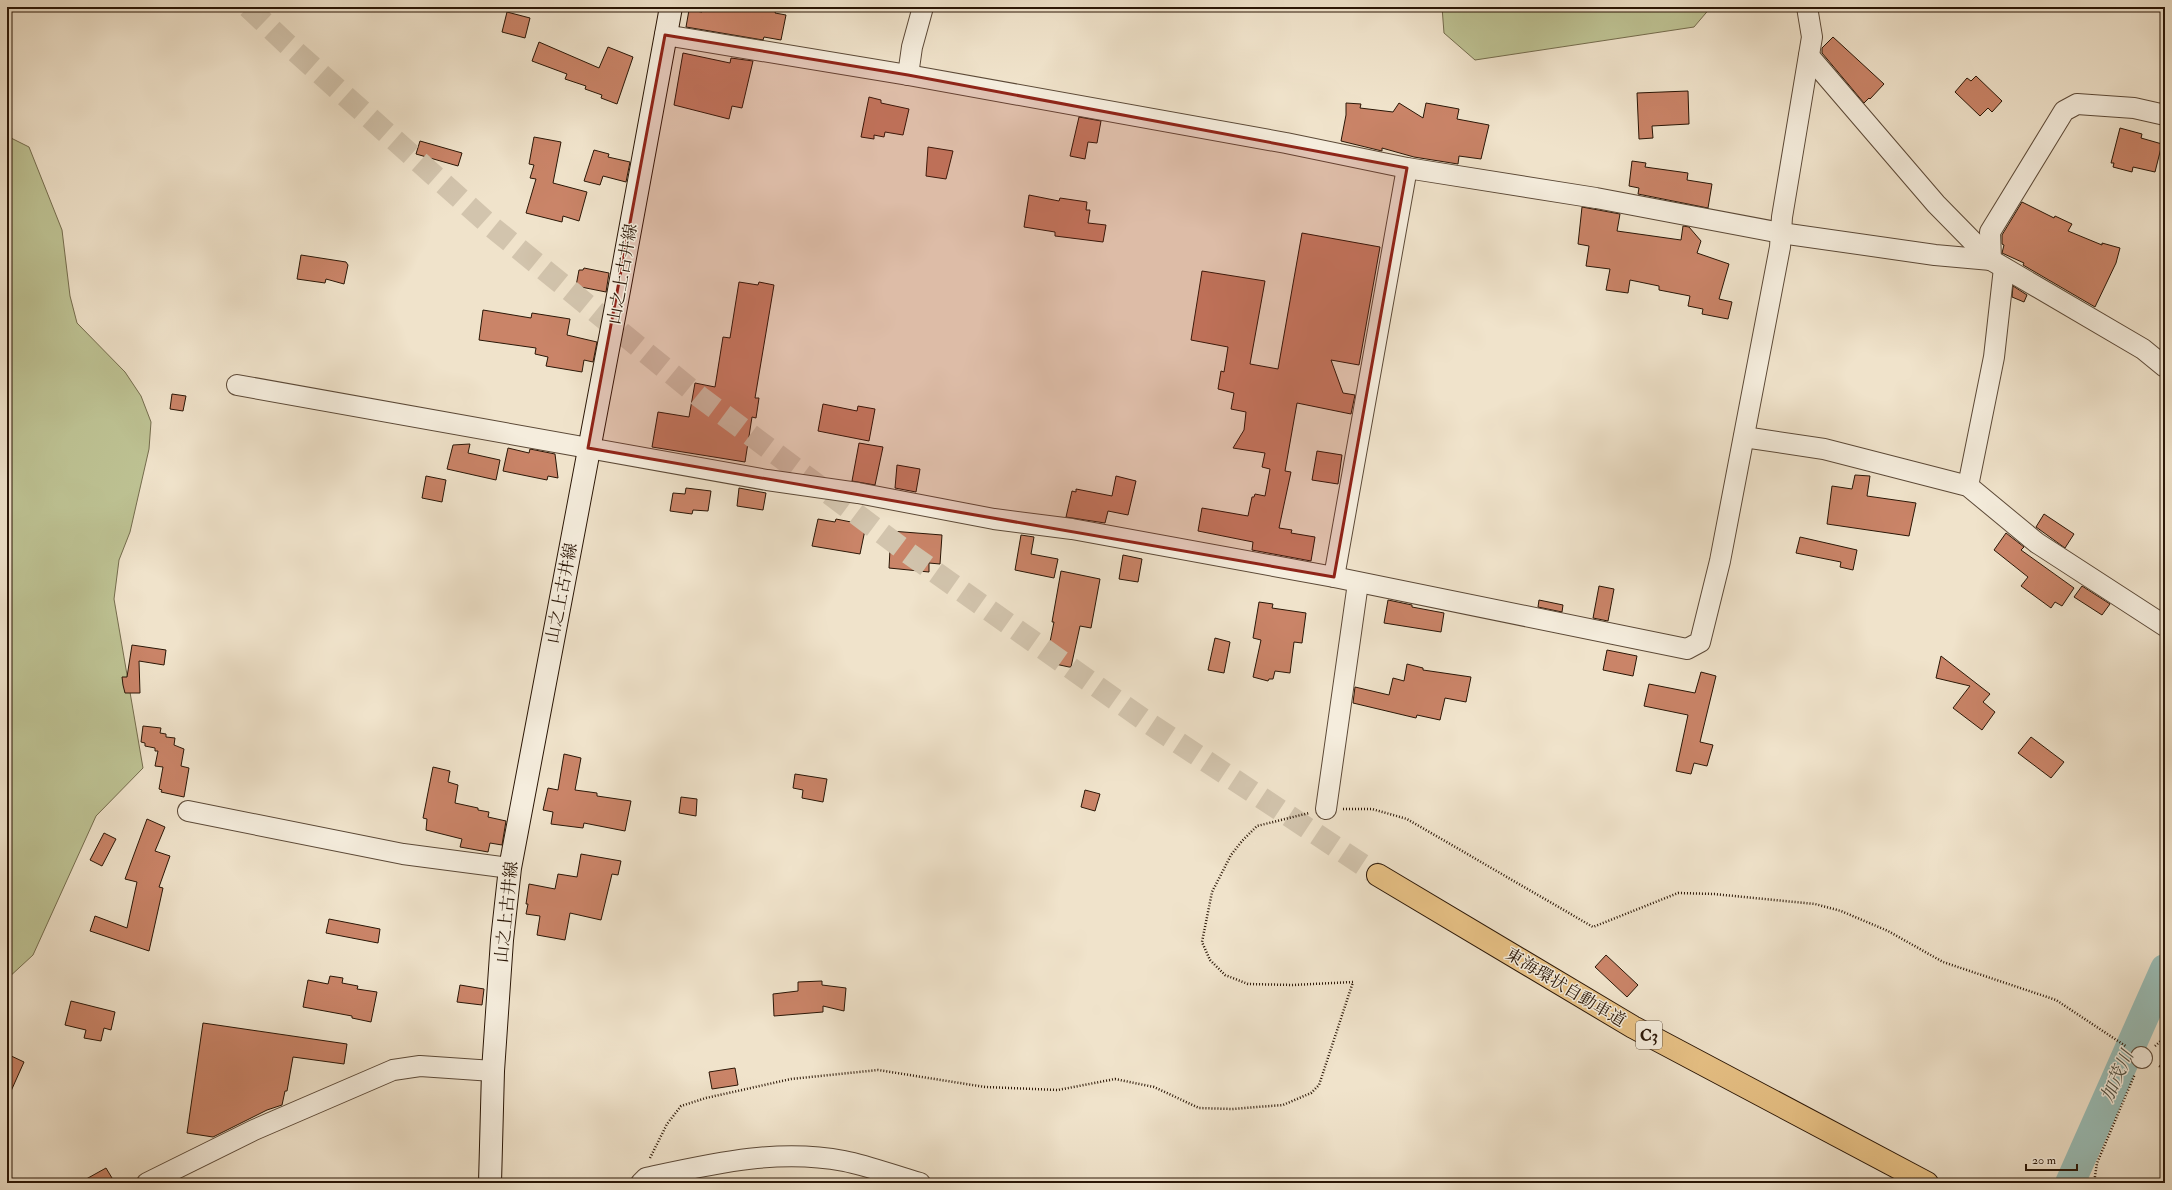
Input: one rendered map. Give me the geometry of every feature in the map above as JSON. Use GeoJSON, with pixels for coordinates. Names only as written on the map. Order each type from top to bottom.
{"type":"FeatureCollection","features":[{"type":"Feature","properties":{"kind":"highway","name":"東海環状自動車道"},"geometry":{"type":"LineString","coordinates":[[1378,875],[1633,1027],[1927,1183]]}},
{"type":"Feature","properties":{"kind":"main road","name":"山之上古井線"},"geometry":{"type":"LineString","coordinates":[[490,1183],[493,1071],[502,940],[510,868],[671,7]]}},
{"type":"Feature","properties":{"kind":"street"},"geometry":{"type":"LineString","coordinates":[[908,75],[912,47],[923,7]]}},
{"type":"Feature","properties":{"kind":"street"},"geometry":{"type":"LineString","coordinates":[[237,385],[588,448],[994,518],[1072,529],[1334,577],[1687,649],[1700,642],[1720,561],[1744,437],[1781,233],[1782,217],[1812,37],[1807,7]]}},
{"type":"Feature","properties":{"kind":"street"},"geometry":{"type":"LineString","coordinates":[[665,36],[908,75],[1286,143],[1407,168],[1596,198],[1781,233],[1997,264]]}},
{"type":"Feature","properties":{"kind":"street"},"geometry":{"type":"LineString","coordinates":[[1809,56],[1936,204],[1997,264],[2143,349],[2165,367]]}},
{"type":"Feature","properties":{"kind":"street"},"geometry":{"type":"LineString","coordinates":[[1968,486],[1994,357],[1997,264],[1990,232],[1993,226],[2064,111],[2077,104],[2134,108],[2165,115]]}},
{"type":"Feature","properties":{"kind":"street"},"geometry":{"type":"LineString","coordinates":[[1334,577],[1407,168]]}},
{"type":"Feature","properties":{"kind":"street"},"geometry":{"type":"LineString","coordinates":[[1744,437],[1824,449],[1968,486],[2037,543],[2165,626]]}},
{"type":"Feature","properties":{"kind":"street"},"geometry":{"type":"LineString","coordinates":[[1326,809],[1358,583]]}},
{"type":"Feature","properties":{"kind":"street"},"geometry":{"type":"LineString","coordinates":[[188,811],[403,854],[510,868]]}},
{"type":"Feature","properties":{"kind":"street"},"geometry":{"type":"LineString","coordinates":[[147,1183],[254,1130],[393,1070],[420,1066],[493,1071]]}},
{"type":"Feature","properties":{"kind":"street"},"geometry":{"type":"LineString","coordinates":[[643,1180],[728,1160],[796,1156],[844,1161],[920,1183]]}},
{"type":"Feature","properties":{"kind":"path"},"geometry":{"type":"LineString","coordinates":[[643,1180],[651,1156],[667,1124],[681,1106],[706,1098],[791,1079],[878,1070],[985,1087],[1058,1090],[1115,1080],[1154,1087],[1199,1108],[1232,1109],[1283,1106],[1311,1093],[1319,1086],[1353,982],[1293,985],[1248,984],[1225,975],[1210,960],[1202,942],[1212,892],[1231,855],[1257,826],[1326,809],[1372,809],[1407,819],[1593,926],[1678,893],[1714,894],[1815,904],[1841,910],[1888,931],[1943,962],[2056,1000],[2141,1057],[2097,1163],[2094,1183]]}},
{"type":"Feature","properties":{"kind":"highlighted area"},"geometry":{"type":"Polygon","coordinates":[[[665,35],[908,75],[1407,168],[1334,577],[588,448],[665,35]]]}},
{"type":"Feature","properties":{"kind":"green space"},"geometry":{"type":"Polygon","coordinates":[[[1442,7],[1711,7],[1694,27],[1475,60],[1444,33],[1442,7]]]}},
{"type":"Feature","properties":{"kind":"green space"},"geometry":{"type":"Polygon","coordinates":[[[7,136],[29,147],[62,230],[70,296],[77,323],[125,372],[141,396],[151,422],[149,449],[130,532],[119,560],[114,599],[143,768],[96,816],[33,955],[7,979],[7,136]]]}},
{"type":"Feature","properties":{"kind":"building"},"geometry":{"type":"Polygon","coordinates":[[[703,7],[761,7],[776,10],[775,13],[786,15],[781,40],[764,37],[763,40],[686,27],[689,10],[702,12],[703,7]]]}},
{"type":"Feature","properties":{"kind":"building"},"geometry":{"type":"Polygon","coordinates":[[[507,12],[530,18],[525,38],[502,32],[507,12]]]}},
{"type":"Feature","properties":{"kind":"building"},"geometry":{"type":"Polygon","coordinates":[[[1833,37],[1884,84],[1870,99],[1869,98],[1864,103],[1822,53],[1822,48],[1833,37]]]}},
{"type":"Feature","properties":{"kind":"building"},"geometry":{"type":"Polygon","coordinates":[[[539,42],[599,68],[608,47],[633,57],[617,104],[601,98],[602,95],[585,89],[586,86],[565,79],[567,74],[532,61],[539,42]]]}},
{"type":"Feature","properties":{"kind":"building"},"geometry":{"type":"Polygon","coordinates":[[[683,53],[730,63],[731,58],[753,61],[742,108],[732,106],[729,119],[674,105],[683,53]]]}},
{"type":"Feature","properties":{"kind":"building"},"geometry":{"type":"Polygon","coordinates":[[[1976,76],[2002,101],[1992,112],[1988,108],[1980,116],[1955,92],[1967,78],[1971,81],[1976,76]]]}},
{"type":"Feature","properties":{"kind":"building"},"geometry":{"type":"Polygon","coordinates":[[[1688,91],[1689,124],[1652,126],[1653,138],[1639,139],[1637,93],[1688,91]]]}},
{"type":"Feature","properties":{"kind":"building"},"geometry":{"type":"Polygon","coordinates":[[[869,97],[881,100],[881,103],[909,109],[903,135],[885,132],[884,137],[874,135],[874,139],[861,137],[869,97]]]}},
{"type":"Feature","properties":{"kind":"building"},"geometry":{"type":"Polygon","coordinates":[[[1346,103],[1361,104],[1360,108],[1393,112],[1399,103],[1423,118],[1426,103],[1459,109],[1457,119],[1489,125],[1481,159],[1459,156],[1458,164],[1414,157],[1382,148],[1382,151],[1341,141],[1346,115],[1346,103]]]}},
{"type":"Feature","properties":{"kind":"building"},"geometry":{"type":"Polygon","coordinates":[[[1079,117],[1101,121],[1097,143],[1088,142],[1085,159],[1070,156],[1079,117]]]}},
{"type":"Feature","properties":{"kind":"building"},"geometry":{"type":"Polygon","coordinates":[[[2120,128],[2142,134],[2141,138],[2162,144],[2155,172],[2133,167],[2132,172],[2113,167],[2114,163],[2111,163],[2120,128]]]}},
{"type":"Feature","properties":{"kind":"building"},"geometry":{"type":"Polygon","coordinates":[[[534,137],[561,142],[553,183],[587,192],[579,221],[563,216],[562,222],[526,213],[536,179],[530,178],[534,165],[529,164],[534,137]]]}},
{"type":"Feature","properties":{"kind":"building"},"geometry":{"type":"Polygon","coordinates":[[[420,141],[462,153],[458,166],[416,154],[420,141]]]}},
{"type":"Feature","properties":{"kind":"building"},"geometry":{"type":"Polygon","coordinates":[[[928,147],[953,151],[946,179],[926,176],[928,147]]]}},
{"type":"Feature","properties":{"kind":"building"},"geometry":{"type":"Polygon","coordinates":[[[594,150],[609,154],[608,157],[630,162],[626,182],[603,176],[600,185],[584,181],[594,150]]]}},
{"type":"Feature","properties":{"kind":"building"},"geometry":{"type":"Polygon","coordinates":[[[1632,161],[1646,163],[1645,167],[1688,173],[1687,180],[1712,184],[1708,208],[1638,194],[1639,188],[1629,186],[1632,161]]]}},
{"type":"Feature","properties":{"kind":"building"},"geometry":{"type":"Polygon","coordinates":[[[1029,195],[1059,201],[1060,198],[1087,202],[1086,210],[1090,210],[1088,223],[1106,225],[1103,242],[1055,236],[1055,232],[1024,227],[1029,195]]]}},
{"type":"Feature","properties":{"kind":"building"},"geometry":{"type":"Polygon","coordinates":[[[2022,202],[2054,218],[2055,216],[2072,224],[2068,231],[2102,245],[2102,243],[2120,248],[2116,263],[2095,307],[2023,265],[2024,263],[2002,253],[2004,245],[2002,244],[2002,235],[2022,202]]]}},
{"type":"Feature","properties":{"kind":"building"},"geometry":{"type":"Polygon","coordinates":[[[1582,207],[1620,214],[1617,231],[1681,240],[1683,226],[1689,227],[1701,241],[1697,253],[1729,264],[1719,299],[1732,302],[1728,319],[1702,314],[1703,309],[1688,306],[1690,296],[1659,290],[1659,286],[1630,280],[1628,293],[1606,290],[1610,269],[1586,266],[1589,246],[1578,244],[1582,207]]]}},
{"type":"Feature","properties":{"kind":"building"},"geometry":{"type":"Polygon","coordinates":[[[1302,233],[1380,247],[1359,365],[1331,360],[1343,393],[1355,395],[1351,414],[1297,403],[1285,471],[1291,472],[1279,528],[1292,530],[1291,533],[1315,537],[1311,561],[1252,550],[1253,542],[1198,531],[1202,508],[1248,516],[1252,497],[1254,497],[1255,494],[1265,496],[1270,469],[1262,467],[1265,453],[1233,448],[1244,430],[1246,412],[1231,409],[1234,393],[1218,389],[1221,371],[1224,372],[1228,347],[1191,340],[1202,271],[1265,281],[1250,364],[1278,369],[1302,233]]]}},
{"type":"Feature","properties":{"kind":"building"},"geometry":{"type":"Polygon","coordinates":[[[301,255],[346,262],[348,265],[344,284],[326,279],[325,283],[297,279],[301,255]]]}},
{"type":"Feature","properties":{"kind":"building"},"geometry":{"type":"Polygon","coordinates":[[[584,268],[609,273],[606,292],[576,286],[579,270],[583,270],[584,268]]]}},
{"type":"Feature","properties":{"kind":"building"},"geometry":{"type":"Polygon","coordinates":[[[739,282],[758,285],[759,282],[774,285],[755,398],[759,398],[756,418],[752,417],[745,462],[652,447],[658,412],[689,417],[695,383],[715,387],[723,337],[730,338],[739,282]]]}},
{"type":"Feature","properties":{"kind":"building"},"geometry":{"type":"Polygon","coordinates":[[[2013,286],[2027,295],[2024,302],[2012,297],[2013,286]]]}},
{"type":"Feature","properties":{"kind":"building"},"geometry":{"type":"Polygon","coordinates":[[[483,310],[531,318],[532,313],[570,319],[567,335],[597,342],[593,362],[584,360],[582,372],[546,366],[548,357],[535,354],[536,348],[479,340],[483,310]]]}},
{"type":"Feature","properties":{"kind":"building"},"geometry":{"type":"Polygon","coordinates":[[[172,394],[186,396],[183,411],[170,409],[172,394]]]}},
{"type":"Feature","properties":{"kind":"building"},"geometry":{"type":"Polygon","coordinates":[[[823,404],[857,411],[858,406],[875,409],[869,441],[818,431],[823,404]]]}},
{"type":"Feature","properties":{"kind":"building"},"geometry":{"type":"Polygon","coordinates":[[[859,443],[883,447],[875,485],[852,481],[859,443]]]}},
{"type":"Feature","properties":{"kind":"building"},"geometry":{"type":"Polygon","coordinates":[[[470,444],[468,453],[500,460],[496,480],[447,469],[453,445],[470,444]]]}},
{"type":"Feature","properties":{"kind":"building"},"geometry":{"type":"Polygon","coordinates":[[[508,448],[529,453],[530,449],[555,454],[558,478],[548,476],[547,480],[503,471],[508,448]]]}},
{"type":"Feature","properties":{"kind":"building"},"geometry":{"type":"Polygon","coordinates":[[[1317,451],[1342,455],[1338,484],[1312,480],[1317,451]]]}},
{"type":"Feature","properties":{"kind":"building"},"geometry":{"type":"Polygon","coordinates":[[[897,465],[920,469],[916,492],[895,488],[897,465]]]}},
{"type":"Feature","properties":{"kind":"building"},"geometry":{"type":"Polygon","coordinates":[[[1855,475],[1870,476],[1867,496],[1916,503],[1909,536],[1827,524],[1832,486],[1852,489],[1855,475]]]}},
{"type":"Feature","properties":{"kind":"building"},"geometry":{"type":"Polygon","coordinates":[[[426,476],[446,480],[442,502],[422,498],[426,476]]]}},
{"type":"Feature","properties":{"kind":"building"},"geometry":{"type":"Polygon","coordinates":[[[1116,476],[1136,481],[1128,515],[1108,511],[1105,523],[1066,517],[1072,491],[1076,492],[1076,489],[1112,496],[1116,476]]]}},
{"type":"Feature","properties":{"kind":"building"},"geometry":{"type":"Polygon","coordinates":[[[686,488],[711,491],[708,511],[693,510],[692,514],[670,511],[673,493],[685,494],[686,488]]]}},
{"type":"Feature","properties":{"kind":"building"},"geometry":{"type":"Polygon","coordinates":[[[739,488],[766,493],[763,510],[737,506],[739,488]]]}},
{"type":"Feature","properties":{"kind":"building"},"geometry":{"type":"Polygon","coordinates":[[[2044,514],[2074,534],[2065,548],[2036,527],[2044,514]]]}},
{"type":"Feature","properties":{"kind":"building"},"geometry":{"type":"Polygon","coordinates":[[[818,519],[835,522],[836,519],[866,525],[860,554],[812,546],[818,519]]]}},
{"type":"Feature","properties":{"kind":"building"},"geometry":{"type":"Polygon","coordinates":[[[891,531],[942,535],[940,564],[929,563],[929,572],[889,568],[891,531]]]}},
{"type":"Feature","properties":{"kind":"building"},"geometry":{"type":"Polygon","coordinates":[[[2006,533],[2024,547],[2021,550],[2074,588],[2062,606],[2055,602],[2051,608],[2021,586],[2028,577],[1994,550],[2006,533]]]}},
{"type":"Feature","properties":{"kind":"building"},"geometry":{"type":"Polygon","coordinates":[[[1021,535],[1034,537],[1031,554],[1058,559],[1054,578],[1015,570],[1021,535]]]}},
{"type":"Feature","properties":{"kind":"building"},"geometry":{"type":"Polygon","coordinates":[[[1800,537],[1857,550],[1853,570],[1840,567],[1841,562],[1796,553],[1800,537]]]}},
{"type":"Feature","properties":{"kind":"building"},"geometry":{"type":"Polygon","coordinates":[[[1123,555],[1142,559],[1138,582],[1119,579],[1123,555]]]}},
{"type":"Feature","properties":{"kind":"building"},"geometry":{"type":"Polygon","coordinates":[[[1061,571],[1100,579],[1091,628],[1080,626],[1071,667],[1046,662],[1054,622],[1052,622],[1061,571]]]}},
{"type":"Feature","properties":{"kind":"building"},"geometry":{"type":"Polygon","coordinates":[[[1599,586],[1614,589],[1608,621],[1593,618],[1599,586]]]}},
{"type":"Feature","properties":{"kind":"building"},"geometry":{"type":"Polygon","coordinates":[[[2082,586],[2110,604],[2102,615],[2074,597],[2082,586]]]}},
{"type":"Feature","properties":{"kind":"building"},"geometry":{"type":"Polygon","coordinates":[[[1388,600],[1412,605],[1412,607],[1444,613],[1441,632],[1384,623],[1388,600]]]}},
{"type":"Feature","properties":{"kind":"building"},"geometry":{"type":"Polygon","coordinates":[[[1539,600],[1563,605],[1562,612],[1538,607],[1539,600]]]}},
{"type":"Feature","properties":{"kind":"building"},"geometry":{"type":"Polygon","coordinates":[[[1259,602],[1273,604],[1272,608],[1306,613],[1302,643],[1294,642],[1290,673],[1275,671],[1273,679],[1269,679],[1268,681],[1253,677],[1261,640],[1253,638],[1259,602]]]}},
{"type":"Feature","properties":{"kind":"building"},"geometry":{"type":"Polygon","coordinates":[[[1215,638],[1230,642],[1224,673],[1208,670],[1215,638]]]}},
{"type":"Feature","properties":{"kind":"building"},"geometry":{"type":"Polygon","coordinates":[[[132,645],[166,650],[164,665],[139,661],[140,693],[125,693],[123,685],[122,677],[127,677],[132,645]]]}},
{"type":"Feature","properties":{"kind":"building"},"geometry":{"type":"Polygon","coordinates":[[[1607,650],[1637,656],[1633,676],[1603,670],[1607,650]]]}},
{"type":"Feature","properties":{"kind":"building"},"geometry":{"type":"Polygon","coordinates":[[[1941,656],[1990,694],[1983,702],[1995,712],[1982,730],[1953,708],[1970,686],[1936,678],[1941,656]]]}},
{"type":"Feature","properties":{"kind":"building"},"geometry":{"type":"Polygon","coordinates":[[[1407,664],[1423,668],[1423,670],[1471,677],[1466,702],[1445,698],[1440,720],[1417,715],[1416,718],[1353,703],[1355,687],[1389,695],[1393,678],[1404,681],[1407,664]]]}},
{"type":"Feature","properties":{"kind":"building"},"geometry":{"type":"Polygon","coordinates":[[[1701,672],[1716,676],[1700,742],[1713,745],[1707,766],[1694,763],[1691,774],[1676,771],[1688,715],[1644,706],[1649,684],[1695,693],[1701,672]]]}},
{"type":"Feature","properties":{"kind":"building"},"geometry":{"type":"Polygon","coordinates":[[[143,726],[161,728],[160,733],[166,734],[166,737],[175,738],[174,745],[184,749],[181,766],[189,768],[184,797],[161,792],[162,790],[159,789],[163,767],[155,766],[158,751],[155,751],[155,748],[145,746],[145,743],[141,742],[143,726]]]}},
{"type":"Feature","properties":{"kind":"building"},"geometry":{"type":"Polygon","coordinates":[[[2031,737],[2064,762],[2051,778],[2018,753],[2031,737]]]}},
{"type":"Feature","properties":{"kind":"building"},"geometry":{"type":"Polygon","coordinates":[[[564,754],[581,758],[575,790],[597,793],[597,796],[631,801],[625,831],[584,823],[583,828],[551,824],[553,812],[543,810],[548,788],[558,790],[564,754]]]}},
{"type":"Feature","properties":{"kind":"building"},"geometry":{"type":"Polygon","coordinates":[[[433,767],[450,771],[448,782],[458,785],[455,803],[478,808],[478,810],[489,812],[488,817],[506,821],[502,845],[490,843],[488,852],[460,847],[462,839],[426,830],[427,819],[423,818],[433,767]]]}},
{"type":"Feature","properties":{"kind":"building"},"geometry":{"type":"Polygon","coordinates":[[[795,774],[827,779],[823,802],[802,798],[803,790],[793,788],[795,774]]]}},
{"type":"Feature","properties":{"kind":"building"},"geometry":{"type":"Polygon","coordinates":[[[1085,790],[1100,794],[1095,811],[1081,807],[1085,790]]]}},
{"type":"Feature","properties":{"kind":"building"},"geometry":{"type":"Polygon","coordinates":[[[681,797],[697,799],[696,816],[679,813],[681,797]]]}},
{"type":"Feature","properties":{"kind":"building"},"geometry":{"type":"Polygon","coordinates":[[[147,819],[165,827],[155,851],[170,856],[159,887],[163,888],[149,951],[90,931],[95,916],[127,928],[137,882],[125,879],[147,819]]]}},
{"type":"Feature","properties":{"kind":"building"},"geometry":{"type":"Polygon","coordinates":[[[104,833],[116,839],[102,866],[90,860],[104,833]]]}},
{"type":"Feature","properties":{"kind":"building"},"geometry":{"type":"Polygon","coordinates":[[[581,854],[621,861],[618,875],[612,874],[601,920],[570,913],[565,940],[537,935],[540,916],[526,914],[529,884],[555,889],[558,874],[577,877],[581,854]]]}},
{"type":"Feature","properties":{"kind":"building"},"geometry":{"type":"Polygon","coordinates":[[[329,919],[380,929],[378,943],[326,933],[329,919]]]}},
{"type":"Feature","properties":{"kind":"building"},"geometry":{"type":"Polygon","coordinates":[[[1606,955],[1638,985],[1627,997],[1595,967],[1606,955]]]}},
{"type":"Feature","properties":{"kind":"building"},"geometry":{"type":"Polygon","coordinates":[[[330,976],[343,978],[342,983],[358,986],[357,989],[377,992],[371,1022],[352,1018],[352,1016],[303,1007],[308,980],[328,984],[330,976]]]}},
{"type":"Feature","properties":{"kind":"building"},"geometry":{"type":"Polygon","coordinates":[[[822,981],[822,985],[846,988],[844,1011],[823,1006],[823,1012],[774,1016],[773,994],[798,991],[798,982],[822,981]]]}},
{"type":"Feature","properties":{"kind":"building"},"geometry":{"type":"Polygon","coordinates":[[[460,985],[484,989],[482,1005],[457,1002],[460,985]]]}},
{"type":"Feature","properties":{"kind":"building"},"geometry":{"type":"Polygon","coordinates":[[[71,1001],[115,1012],[111,1030],[104,1028],[101,1041],[84,1038],[86,1030],[65,1025],[71,1001]]]}},
{"type":"Feature","properties":{"kind":"building"},"geometry":{"type":"Polygon","coordinates":[[[203,1023],[347,1044],[344,1064],[293,1057],[287,1091],[285,1091],[282,1105],[267,1110],[213,1137],[187,1133],[203,1023]]]}},
{"type":"Feature","properties":{"kind":"building"},"geometry":{"type":"Polygon","coordinates":[[[7,1054],[24,1062],[7,1100],[7,1054]]]}},
{"type":"Feature","properties":{"kind":"building"},"geometry":{"type":"Polygon","coordinates":[[[735,1068],[738,1085],[712,1089],[709,1072],[735,1068]]]}},
{"type":"Feature","properties":{"kind":"building"},"geometry":{"type":"Polygon","coordinates":[[[106,1168],[115,1183],[79,1183],[106,1168]]]}},
{"type":"Feature","properties":{"kind":"waterway","name":"加茂川"},"geometry":{"type":"LineString","coordinates":[[2070,1183],[2165,969]]}},
{"type":"Feature","properties":{"kind":"tunnel"},"geometry":{"type":"LineString","coordinates":[[248,7],[287,44],[492,227],[700,397],[911,555],[1147,722],[1378,875]]}}]}
